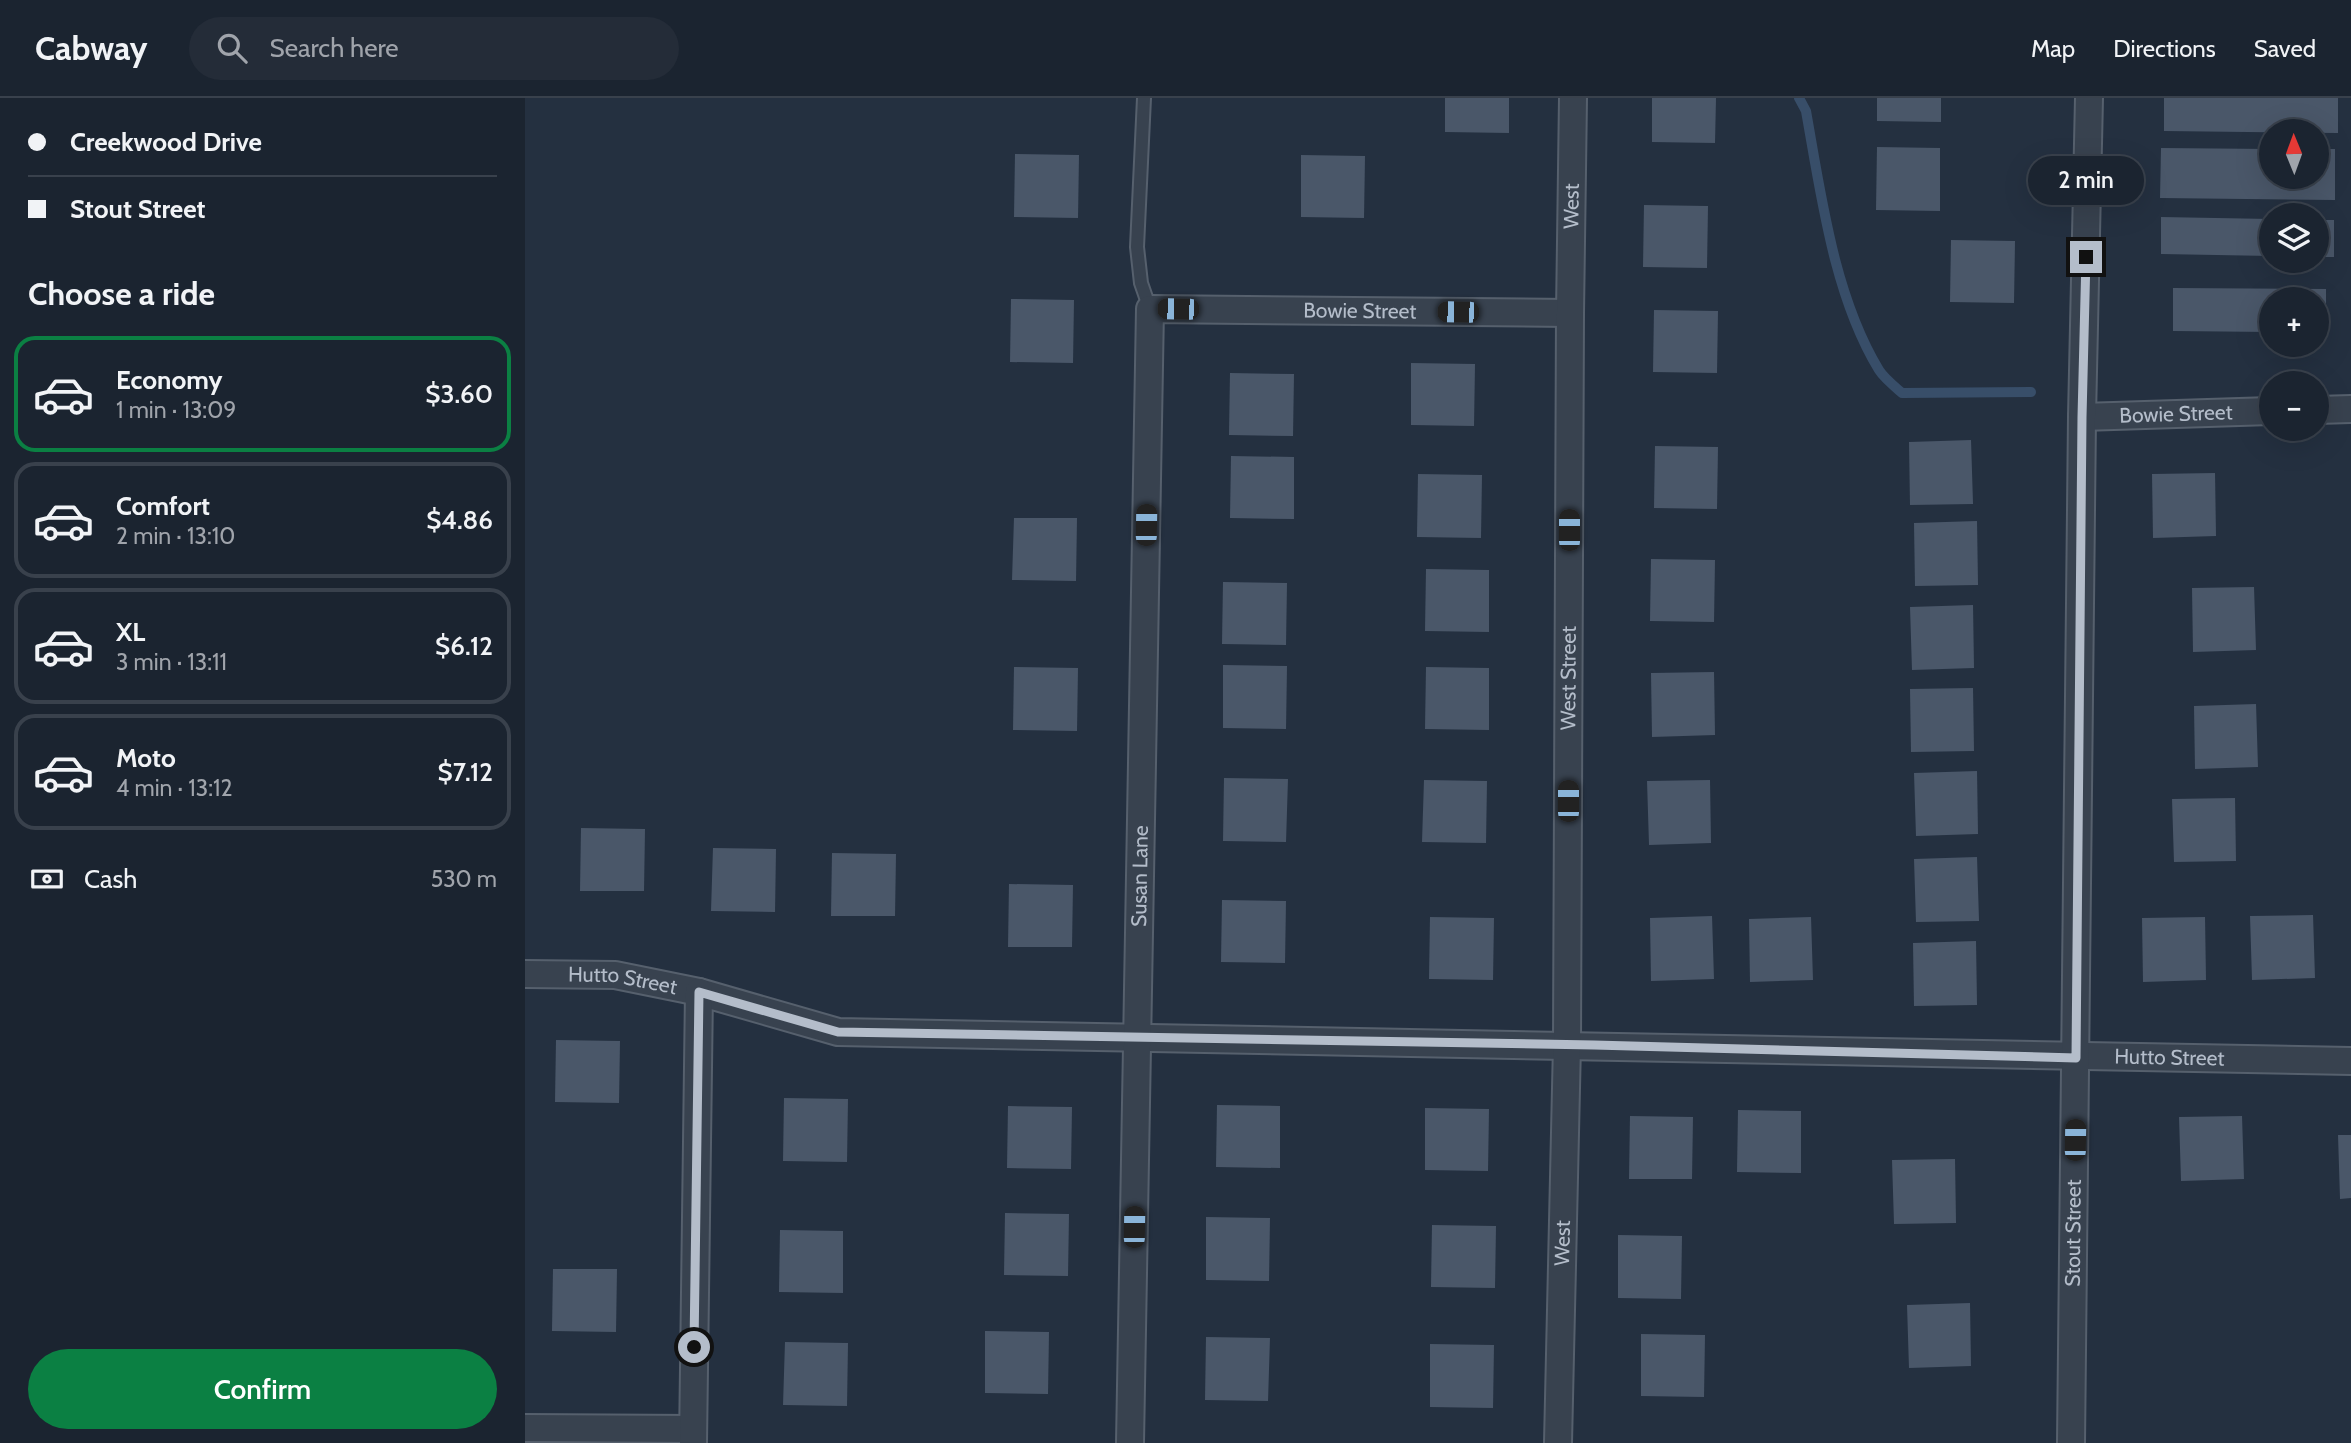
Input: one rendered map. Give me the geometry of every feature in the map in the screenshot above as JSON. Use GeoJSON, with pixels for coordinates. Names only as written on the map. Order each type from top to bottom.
{"type":"FeatureCollection","features":[{"type":"Feature","properties":{"kind":"street","name":"West"},"geometry":{"type":"LineString","coordinates":[[1570,313],[1573,98]]}},
{"type":"Feature","properties":{"kind":"street","name":"Stout Street"},"geometry":{"type":"LineString","coordinates":[[2071,1443],[2082,417],[2089,98]]}},
{"type":"Feature","properties":{"kind":"street","name":"Bowie Street"},"geometry":{"type":"LineString","coordinates":[[1150,309],[1570,313]]}},
{"type":"Feature","properties":{"kind":"street","name":"Susan Lane"},"geometry":{"type":"LineString","coordinates":[[1131,1443],[1150,309]]}},
{"type":"Feature","properties":{"kind":"street","name":"West Street"},"geometry":{"type":"LineString","coordinates":[[1567,1045],[1570,313]]}},
{"type":"Feature","properties":{"kind":"street"},"geometry":{"type":"LineString","coordinates":[[2329,410],[2351,409]]}},
{"type":"Feature","properties":{"kind":"street","name":"Bowie Street"},"geometry":{"type":"LineString","coordinates":[[2082,417],[2259,411]]}},
{"type":"Feature","properties":{"kind":"street","name":"Hutto Street"},"geometry":{"type":"LineString","coordinates":[[525,974],[615,975],[699,992],[838,1032],[1567,1045],[2076,1058],[2351,1061]]}},
{"type":"Feature","properties":{"kind":"street"},"geometry":{"type":"LineString","coordinates":[[525,1428],[693,1436],[699,992]]}},
{"type":"Feature","properties":{"kind":"street","name":"West"},"geometry":{"type":"LineString","coordinates":[[1557,1443],[1567,1045]]}},
{"type":"Feature","properties":{"kind":"lane"},"geometry":{"type":"LineString","coordinates":[[1144,98],[1136,247],[1141,283],[1150,309]]}},
{"type":"Feature","properties":{"kind":"building"},"geometry":{"type":"Polygon","coordinates":[[[1445,98],[1509,98],[1509,133],[1445,132],[1445,98]]]}},
{"type":"Feature","properties":{"kind":"building"},"geometry":{"type":"Polygon","coordinates":[[[1652,98],[1716,98],[1715,143],[1652,142],[1652,98]]]}},
{"type":"Feature","properties":{"kind":"building"},"geometry":{"type":"Polygon","coordinates":[[[1877,98],[1941,98],[1941,122],[1877,121],[1877,98]]]}},
{"type":"Feature","properties":{"kind":"building"},"geometry":{"type":"Polygon","coordinates":[[[2164,98],[2338,98],[2338,133],[2329,133],[2329,119],[2259,119],[2259,132],[2164,131],[2164,98]]]}},
{"type":"Feature","properties":{"kind":"building"},"geometry":{"type":"Polygon","coordinates":[[[1877,147],[1940,148],[1940,211],[1876,210],[1877,147]]]}},
{"type":"Feature","properties":{"kind":"building"},"geometry":{"type":"Polygon","coordinates":[[[2161,148],[2259,149],[2259,189],[2329,189],[2329,149],[2335,149],[2335,200],[2160,198],[2161,148]]]}},
{"type":"Feature","properties":{"kind":"building"},"geometry":{"type":"Polygon","coordinates":[[[1015,154],[1079,155],[1078,218],[1014,217],[1015,154]]]}},
{"type":"Feature","properties":{"kind":"building"},"geometry":{"type":"Polygon","coordinates":[[[1301,155],[1365,156],[1364,218],[1301,217],[1301,155]]]}},
{"type":"Feature","properties":{"kind":"building"},"geometry":{"type":"Polygon","coordinates":[[[1644,205],[1708,206],[1707,268],[1643,267],[1644,205]]]}},
{"type":"Feature","properties":{"kind":"building"},"geometry":{"type":"Polygon","coordinates":[[[2161,217],[2259,219],[2259,256],[2161,254],[2161,217]]]}},
{"type":"Feature","properties":{"kind":"building"},"geometry":{"type":"Polygon","coordinates":[[[2329,220],[2334,220],[2334,257],[2329,257],[2329,220]]]}},
{"type":"Feature","properties":{"kind":"building"},"geometry":{"type":"Polygon","coordinates":[[[1951,240],[2015,241],[2014,303],[1950,302],[1951,240]]]}},
{"type":"Feature","properties":{"kind":"building"},"geometry":{"type":"Polygon","coordinates":[[[2173,288],[2259,289],[2259,332],[2173,331],[2173,288]]]}},
{"type":"Feature","properties":{"kind":"building"},"geometry":{"type":"Polygon","coordinates":[[[1011,299],[1074,300],[1073,363],[1010,362],[1011,299]]]}},
{"type":"Feature","properties":{"kind":"building"},"geometry":{"type":"Polygon","coordinates":[[[1654,310],[1718,311],[1717,373],[1653,372],[1654,310]]]}},
{"type":"Feature","properties":{"kind":"building"},"geometry":{"type":"Polygon","coordinates":[[[1411,363],[1475,364],[1474,426],[1411,425],[1411,363]]]}},
{"type":"Feature","properties":{"kind":"building"},"geometry":{"type":"Polygon","coordinates":[[[1230,373],[1294,374],[1293,436],[1229,435],[1230,373]]]}},
{"type":"Feature","properties":{"kind":"building"},"geometry":{"type":"Polygon","coordinates":[[[1971,440],[1973,504],[1910,505],[1909,442],[1971,440]]]}},
{"type":"Feature","properties":{"kind":"building"},"geometry":{"type":"Polygon","coordinates":[[[1655,446],[1718,447],[1717,509],[1654,508],[1655,446]]]}},
{"type":"Feature","properties":{"kind":"building"},"geometry":{"type":"Polygon","coordinates":[[[1231,456],[1294,457],[1294,519],[1230,518],[1231,456]]]}},
{"type":"Feature","properties":{"kind":"building"},"geometry":{"type":"Polygon","coordinates":[[[2215,473],[2216,536],[2153,538],[2152,474],[2215,473]]]}},
{"type":"Feature","properties":{"kind":"building"},"geometry":{"type":"Polygon","coordinates":[[[1418,474],[1482,475],[1481,538],[1417,537],[1418,474]]]}},
{"type":"Feature","properties":{"kind":"building"},"geometry":{"type":"Polygon","coordinates":[[[1014,518],[1077,518],[1076,581],[1012,580],[1014,518]]]}},
{"type":"Feature","properties":{"kind":"building"},"geometry":{"type":"Polygon","coordinates":[[[1977,521],[1978,585],[1915,586],[1914,523],[1977,521]]]}},
{"type":"Feature","properties":{"kind":"building"},"geometry":{"type":"Polygon","coordinates":[[[1651,559],[1715,560],[1714,622],[1650,621],[1651,559]]]}},
{"type":"Feature","properties":{"kind":"building"},"geometry":{"type":"Polygon","coordinates":[[[1426,569],[1489,570],[1489,632],[1425,631],[1426,569]]]}},
{"type":"Feature","properties":{"kind":"building"},"geometry":{"type":"Polygon","coordinates":[[[1223,582],[1287,583],[1286,645],[1222,644],[1223,582]]]}},
{"type":"Feature","properties":{"kind":"building"},"geometry":{"type":"Polygon","coordinates":[[[2254,587],[2256,650],[2193,652],[2192,588],[2254,587]]]}},
{"type":"Feature","properties":{"kind":"building"},"geometry":{"type":"Polygon","coordinates":[[[1973,605],[1974,668],[1912,670],[1910,607],[1973,605]]]}},
{"type":"Feature","properties":{"kind":"building"},"geometry":{"type":"Polygon","coordinates":[[[1223,665],[1287,666],[1286,729],[1223,728],[1223,665]]]}},
{"type":"Feature","properties":{"kind":"building"},"geometry":{"type":"Polygon","coordinates":[[[1014,667],[1078,668],[1077,731],[1013,730],[1014,667]]]}},
{"type":"Feature","properties":{"kind":"building"},"geometry":{"type":"Polygon","coordinates":[[[1426,667],[1489,668],[1489,730],[1425,729],[1426,667]]]}},
{"type":"Feature","properties":{"kind":"building"},"geometry":{"type":"Polygon","coordinates":[[[1714,672],[1715,735],[1652,737],[1651,673],[1714,672]]]}},
{"type":"Feature","properties":{"kind":"building"},"geometry":{"type":"Polygon","coordinates":[[[1973,688],[1974,751],[1911,752],[1910,689],[1973,688]]]}},
{"type":"Feature","properties":{"kind":"building"},"geometry":{"type":"Polygon","coordinates":[[[2256,704],[2258,767],[2195,769],[2194,706],[2256,704]]]}},
{"type":"Feature","properties":{"kind":"building"},"geometry":{"type":"Polygon","coordinates":[[[1977,771],[1978,834],[1916,836],[1914,773],[1977,771]]]}},
{"type":"Feature","properties":{"kind":"building"},"geometry":{"type":"Polygon","coordinates":[[[1224,778],[1288,779],[1286,842],[1223,841],[1224,778]]]}},
{"type":"Feature","properties":{"kind":"building"},"geometry":{"type":"Polygon","coordinates":[[[1424,780],[1487,781],[1486,843],[1422,842],[1424,780]]]}},
{"type":"Feature","properties":{"kind":"building"},"geometry":{"type":"Polygon","coordinates":[[[1710,780],[1711,843],[1649,845],[1647,781],[1710,780]]]}},
{"type":"Feature","properties":{"kind":"building"},"geometry":{"type":"Polygon","coordinates":[[[2235,798],[2236,861],[2174,862],[2172,799],[2235,798]]]}},
{"type":"Feature","properties":{"kind":"building"},"geometry":{"type":"Polygon","coordinates":[[[581,828],[645,829],[644,891],[580,891],[581,828]]]}},
{"type":"Feature","properties":{"kind":"building"},"geometry":{"type":"Polygon","coordinates":[[[713,848],[776,849],[775,912],[711,911],[713,848]]]}},
{"type":"Feature","properties":{"kind":"building"},"geometry":{"type":"Polygon","coordinates":[[[832,853],[896,854],[895,916],[831,916],[832,853]]]}},
{"type":"Feature","properties":{"kind":"building"},"geometry":{"type":"Polygon","coordinates":[[[1977,857],[1979,921],[1916,922],[1914,859],[1977,857]]]}},
{"type":"Feature","properties":{"kind":"building"},"geometry":{"type":"Polygon","coordinates":[[[1009,884],[1073,885],[1072,947],[1008,947],[1009,884]]]}},
{"type":"Feature","properties":{"kind":"building"},"geometry":{"type":"Polygon","coordinates":[[[1222,900],[1286,901],[1285,963],[1221,962],[1222,900]]]}},
{"type":"Feature","properties":{"kind":"building"},"geometry":{"type":"Polygon","coordinates":[[[2313,915],[2315,978],[2252,980],[2250,916],[2313,915]]]}},
{"type":"Feature","properties":{"kind":"building"},"geometry":{"type":"Polygon","coordinates":[[[1712,916],[1714,979],[1651,981],[1650,918],[1712,916]]]}},
{"type":"Feature","properties":{"kind":"building"},"geometry":{"type":"Polygon","coordinates":[[[1430,917],[1494,918],[1493,980],[1429,979],[1430,917]]]}},
{"type":"Feature","properties":{"kind":"building"},"geometry":{"type":"Polygon","coordinates":[[[1811,917],[1813,980],[1750,982],[1749,919],[1811,917]]]}},
{"type":"Feature","properties":{"kind":"building"},"geometry":{"type":"Polygon","coordinates":[[[2205,917],[2206,980],[2143,982],[2142,918],[2205,917]]]}},
{"type":"Feature","properties":{"kind":"building"},"geometry":{"type":"Polygon","coordinates":[[[1976,941],[1977,1005],[1914,1006],[1913,943],[1976,941]]]}},
{"type":"Feature","properties":{"kind":"building"},"geometry":{"type":"Polygon","coordinates":[[[556,1040],[620,1041],[619,1103],[555,1102],[556,1040]]]}},
{"type":"Feature","properties":{"kind":"building"},"geometry":{"type":"Polygon","coordinates":[[[784,1098],[848,1099],[847,1162],[783,1161],[784,1098]]]}},
{"type":"Feature","properties":{"kind":"building"},"geometry":{"type":"Polygon","coordinates":[[[1217,1105],[1280,1106],[1280,1168],[1216,1167],[1217,1105]]]}},
{"type":"Feature","properties":{"kind":"building"},"geometry":{"type":"Polygon","coordinates":[[[1008,1106],[1072,1107],[1071,1169],[1007,1168],[1008,1106]]]}},
{"type":"Feature","properties":{"kind":"building"},"geometry":{"type":"Polygon","coordinates":[[[1425,1108],[1489,1109],[1488,1171],[1425,1170],[1425,1108]]]}},
{"type":"Feature","properties":{"kind":"building"},"geometry":{"type":"Polygon","coordinates":[[[1738,1110],[1801,1111],[1801,1173],[1737,1172],[1738,1110]]]}},
{"type":"Feature","properties":{"kind":"building"},"geometry":{"type":"Polygon","coordinates":[[[1630,1116],[1693,1117],[1692,1179],[1629,1179],[1630,1116]]]}},
{"type":"Feature","properties":{"kind":"building"},"geometry":{"type":"Polygon","coordinates":[[[2242,1116],[2244,1179],[2181,1181],[2179,1117],[2242,1116]]]}},
{"type":"Feature","properties":{"kind":"building"},"geometry":{"type":"Polygon","coordinates":[[[2338,1135],[2351,1135],[2351,1198],[2340,1199],[2338,1135]]]}},
{"type":"Feature","properties":{"kind":"building"},"geometry":{"type":"Polygon","coordinates":[[[1955,1159],[1956,1223],[1894,1224],[1892,1160],[1955,1159]]]}},
{"type":"Feature","properties":{"kind":"building"},"geometry":{"type":"Polygon","coordinates":[[[1005,1213],[1069,1214],[1068,1276],[1004,1275],[1005,1213]]]}},
{"type":"Feature","properties":{"kind":"building"},"geometry":{"type":"Polygon","coordinates":[[[1206,1217],[1270,1218],[1269,1281],[1206,1280],[1206,1217]]]}},
{"type":"Feature","properties":{"kind":"building"},"geometry":{"type":"Polygon","coordinates":[[[1432,1225],[1496,1226],[1495,1288],[1431,1287],[1432,1225]]]}},
{"type":"Feature","properties":{"kind":"building"},"geometry":{"type":"Polygon","coordinates":[[[780,1230],[843,1231],[843,1293],[779,1292],[780,1230]]]}},
{"type":"Feature","properties":{"kind":"building"},"geometry":{"type":"Polygon","coordinates":[[[1618,1235],[1682,1236],[1681,1299],[1618,1298],[1618,1235]]]}},
{"type":"Feature","properties":{"kind":"building"},"geometry":{"type":"Polygon","coordinates":[[[553,1269],[617,1269],[616,1332],[552,1331],[553,1269]]]}},
{"type":"Feature","properties":{"kind":"building"},"geometry":{"type":"Polygon","coordinates":[[[1970,1303],[1971,1366],[1909,1368],[1907,1305],[1970,1303]]]}},
{"type":"Feature","properties":{"kind":"building"},"geometry":{"type":"Polygon","coordinates":[[[985,1331],[1049,1332],[1048,1394],[985,1393],[985,1331]]]}},
{"type":"Feature","properties":{"kind":"building"},"geometry":{"type":"Polygon","coordinates":[[[1641,1334],[1705,1335],[1704,1397],[1641,1396],[1641,1334]]]}},
{"type":"Feature","properties":{"kind":"building"},"geometry":{"type":"Polygon","coordinates":[[[1206,1337],[1270,1338],[1268,1401],[1205,1400],[1206,1337]]]}},
{"type":"Feature","properties":{"kind":"building"},"geometry":{"type":"Polygon","coordinates":[[[785,1342],[848,1343],[847,1406],[783,1405],[785,1342]]]}},
{"type":"Feature","properties":{"kind":"building"},"geometry":{"type":"Polygon","coordinates":[[[1430,1344],[1494,1345],[1493,1408],[1430,1407],[1430,1344]]]}},
{"type":"Feature","properties":{"kind":"waterway"},"geometry":{"type":"LineString","coordinates":[[1799,98],[1806,111],[1824,210],[1840,278],[1864,341],[1881,373],[1902,393],[2031,392]]}},
{"type":"Feature","properties":{"kind":"route"},"geometry":{"type":"LineString","coordinates":[[694,1347],[699,992],[838,1032],[1594,1045],[2076,1058],[2086,257]]}}]}
